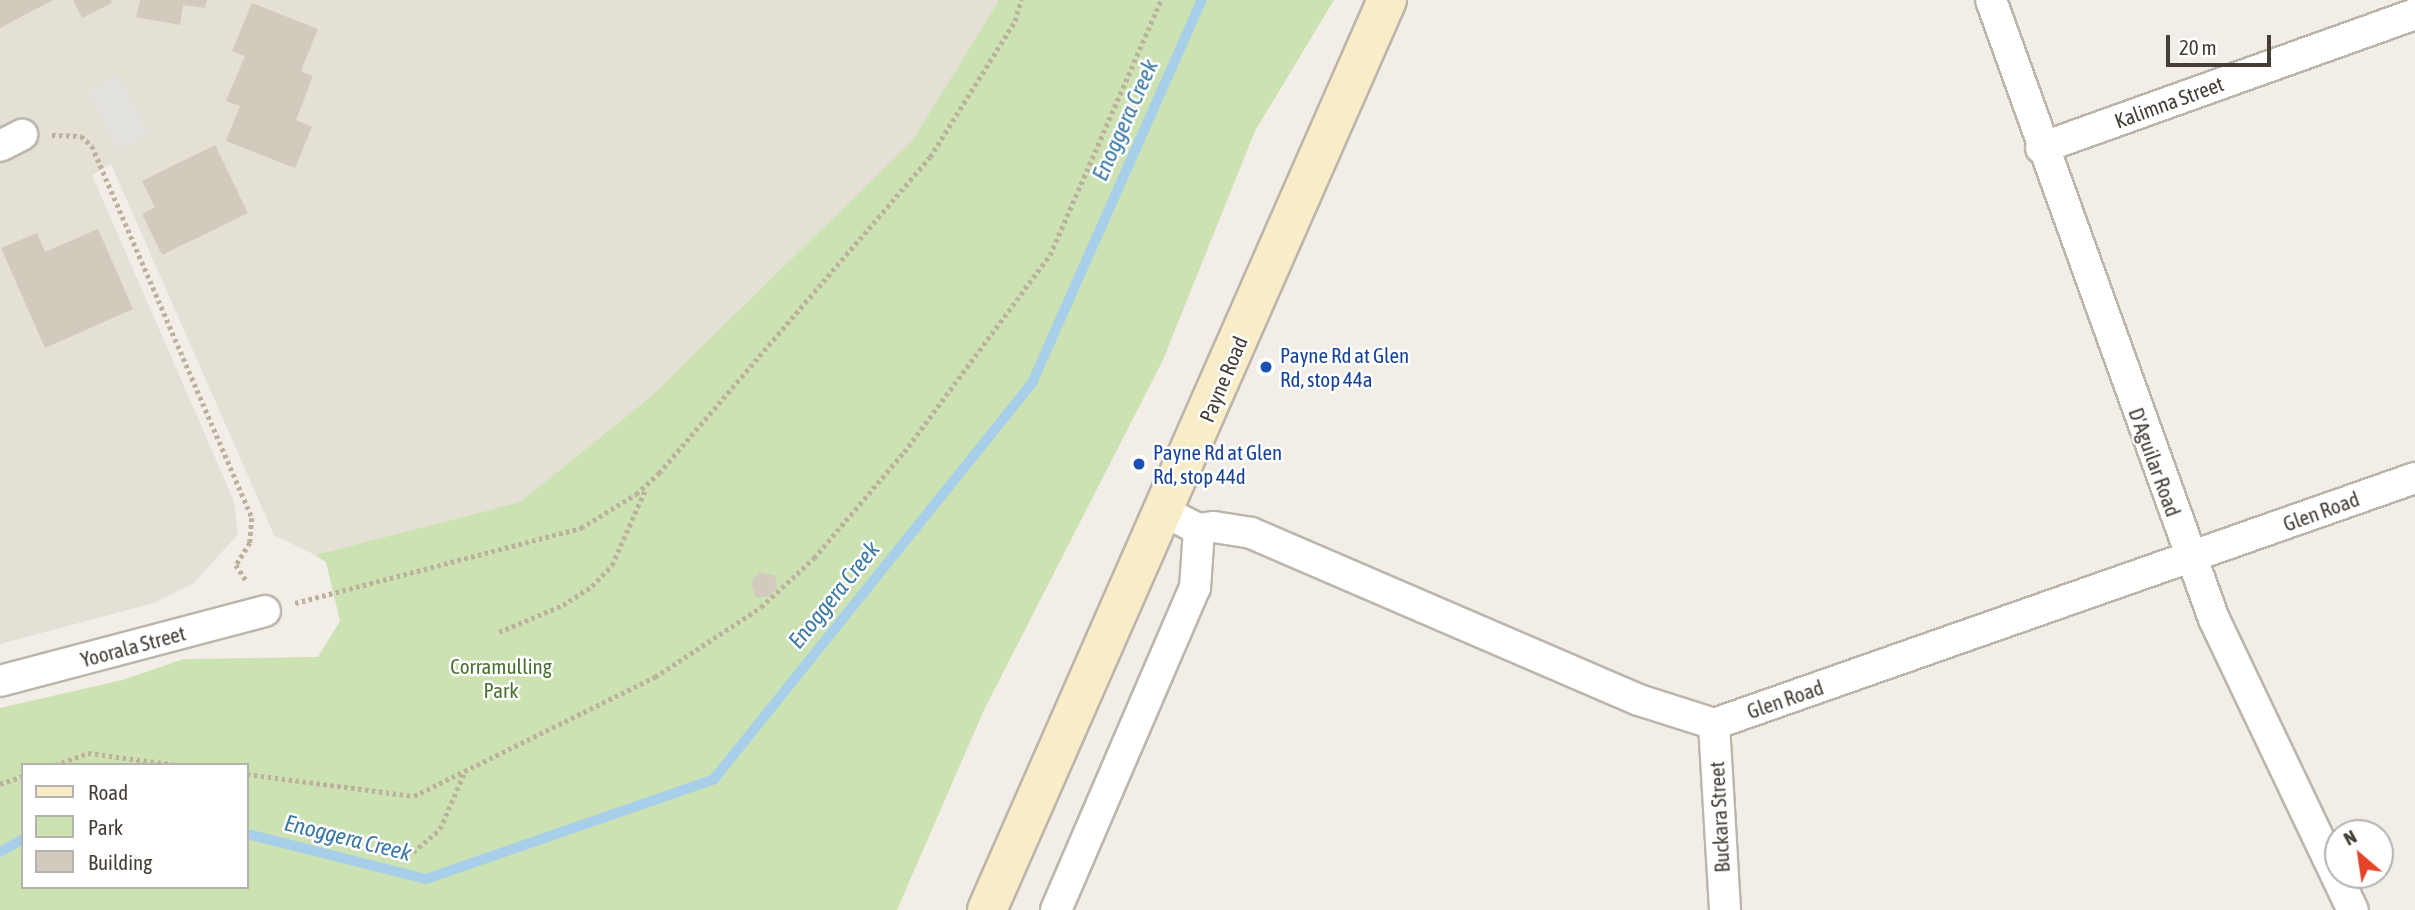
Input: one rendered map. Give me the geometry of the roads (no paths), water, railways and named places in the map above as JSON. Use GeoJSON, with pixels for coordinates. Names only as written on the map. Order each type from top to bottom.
{"type":"FeatureCollection","features":[{"type":"Feature","properties":{"kind":"main road","name":"Payne Road"},"geometry":{"type":"LineString","coordinates":[[987,910],[1165,512],[1387,0]]}},
{"type":"Feature","properties":{"kind":"street","name":"D'Aguilar Road"},"geometry":{"type":"LineString","coordinates":[[1991,0],[2041,148],[2214,620],[2353,910]]}},
{"type":"Feature","properties":{"kind":"street","name":"Kalimna Street"},"geometry":{"type":"LineString","coordinates":[[2041,148],[2415,14]]}},
{"type":"Feature","properties":{"kind":"street","name":"Glen Road"},"geometry":{"type":"LineString","coordinates":[[1714,724],[2415,478]]}},
{"type":"Feature","properties":{"kind":"street"},"geometry":{"type":"LineString","coordinates":[[1165,512],[1199,529],[1214,527],[1251,533],[1639,700],[1714,724]]}},
{"type":"Feature","properties":{"kind":"street"},"geometry":{"type":"LineString","coordinates":[[1056,910],[1195,588],[1199,529]]}},
{"type":"Feature","properties":{"kind":"street","name":"Yoorala Street"},"geometry":{"type":"LineString","coordinates":[[0,681],[265,611]]}},
{"type":"Feature","properties":{"kind":"street","name":"Buckara Street"},"geometry":{"type":"LineString","coordinates":[[1714,724],[1725,910]]}},
{"type":"Feature","properties":{"kind":"waterway","name":"Enoggera Creek"},"geometry":{"type":"LineString","coordinates":[[248,834],[426,879],[714,779],[1032,383],[1202,0]]}},
{"type":"Feature","properties":{"kind":"waterway","name":"Enoggera Creek"},"geometry":{"type":"LineString","coordinates":[[0,852],[21,840]]}},
{"type":"Feature","properties":{"kind":"place","name":"Payne Rd at Glen Rd, stop 44a"},"geometry":{"type":"Point","coordinates":[1266,367]}},
{"type":"Feature","properties":{"kind":"place","name":"Payne Rd at Glen Rd, stop 44d"},"geometry":{"type":"Point","coordinates":[1139,464]}},
{"type":"Feature","properties":{"kind":"park label","name":"Corramulling Park"},"geometry":{"type":"Point","coordinates":[501,678]}}]}
